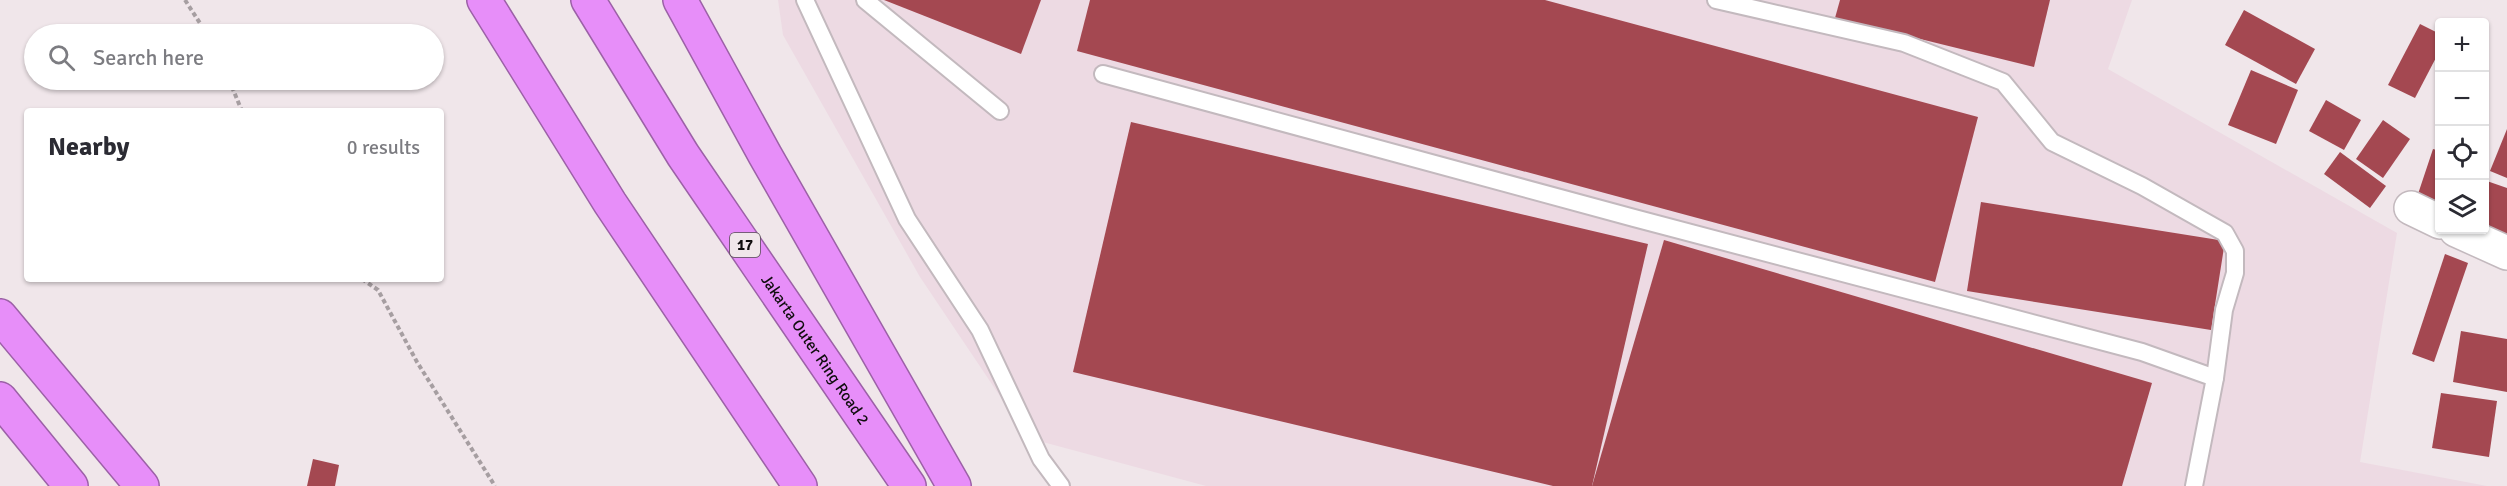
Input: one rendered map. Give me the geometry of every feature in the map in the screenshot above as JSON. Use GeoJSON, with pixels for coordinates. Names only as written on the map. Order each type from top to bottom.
{"type":"FeatureCollection","features":[{"type":"Feature","properties":{"kind":"highway"},"geometry":{"type":"LineString","coordinates":[[484,0],[610,203],[800,486]]}},
{"type":"Feature","properties":{"kind":"highway","name":"Jakarta Outer Ring Road 2"},"geometry":{"type":"LineString","coordinates":[[588,0],[683,155],[909,486]]}},
{"type":"Feature","properties":{"kind":"highway"},"geometry":{"type":"LineString","coordinates":[[680,0],[765,155],[954,486]]}},
{"type":"Feature","properties":{"kind":"highway"},"geometry":{"type":"LineString","coordinates":[[0,316],[142,486]]}},
{"type":"Feature","properties":{"kind":"highway"},"geometry":{"type":"LineString","coordinates":[[0,399],[71,486]]}},
{"type":"Feature","properties":{"kind":"street"},"geometry":{"type":"LineString","coordinates":[[2465,234],[2507,253]]}},
{"type":"Feature","properties":{"kind":"lane"},"geometry":{"type":"LineString","coordinates":[[804,0],[907,219],[980,330],[1041,459],[1061,486]]}},
{"type":"Feature","properties":{"kind":"lane"},"geometry":{"type":"LineString","coordinates":[[865,0],[1000,111]]}},
{"type":"Feature","properties":{"kind":"lane"},"geometry":{"type":"LineString","coordinates":[[1716,0],[1904,43],[2003,82],[2052,142],[2142,186],[2225,233],[2235,251],[2235,273],[2224,310],[2215,378],[2194,486]]}},
{"type":"Feature","properties":{"kind":"lane"},"geometry":{"type":"LineString","coordinates":[[1103,74],[1645,221],[2142,352],[2215,378]]}},
{"type":"Feature","properties":{"kind":"path"},"geometry":{"type":"LineString","coordinates":[[185,0],[201,24]]}},
{"type":"Feature","properties":{"kind":"path"},"geometry":{"type":"LineString","coordinates":[[233,90],[241,108]]}},
{"type":"Feature","properties":{"kind":"path"},"geometry":{"type":"LineString","coordinates":[[366,282],[378,290],[417,362],[495,486]]}},
{"type":"Feature","properties":{"kind":"shaded area"},"geometry":{"type":"Polygon","coordinates":[[[778,0],[2132,0],[2108,69],[2397,233],[2360,462],[2487,486],[1206,486],[1028,438],[920,277],[783,35],[778,0]]]}},
{"type":"Feature","properties":{"kind":"building"},"geometry":{"type":"Polygon","coordinates":[[[884,0],[1041,0],[1021,54],[884,0]]]}},
{"type":"Feature","properties":{"kind":"building"},"geometry":{"type":"Polygon","coordinates":[[[1090,0],[1545,0],[1978,117],[1935,282],[1077,51],[1090,0]]]}},
{"type":"Feature","properties":{"kind":"building"},"geometry":{"type":"Polygon","coordinates":[[[1840,0],[2050,0],[2034,67],[1835,18],[1840,0]]]}},
{"type":"Feature","properties":{"kind":"building"},"geometry":{"type":"Polygon","coordinates":[[[2244,10],[2315,49],[2296,84],[2225,45],[2244,10]]]}},
{"type":"Feature","properties":{"kind":"building"},"geometry":{"type":"Polygon","coordinates":[[[2420,24],[2435,32],[2435,60],[2415,98],[2388,85],[2420,24]]]}},
{"type":"Feature","properties":{"kind":"building"},"geometry":{"type":"Polygon","coordinates":[[[2251,70],[2298,90],[2276,144],[2228,125],[2251,70]]]}},
{"type":"Feature","properties":{"kind":"building"},"geometry":{"type":"Polygon","coordinates":[[[2326,100],[2361,120],[2344,150],[2309,131],[2326,100]]]}},
{"type":"Feature","properties":{"kind":"building"},"geometry":{"type":"Polygon","coordinates":[[[2383,120],[2410,139],[2383,178],[2356,159],[2383,120]]]}},
{"type":"Feature","properties":{"kind":"building"},"geometry":{"type":"Polygon","coordinates":[[[1131,122],[1648,244],[1592,486],[1553,486],[1073,372],[1131,122]]]}},
{"type":"Feature","properties":{"kind":"building"},"geometry":{"type":"Polygon","coordinates":[[[2507,129],[2507,178],[2490,171],[2507,129]]]}},
{"type":"Feature","properties":{"kind":"building"},"geometry":{"type":"Polygon","coordinates":[[[2433,149],[2435,150],[2435,203],[2417,197],[2433,149]]]}},
{"type":"Feature","properties":{"kind":"building"},"geometry":{"type":"Polygon","coordinates":[[[2340,152],[2386,186],[2370,208],[2324,174],[2340,152]]]}},
{"type":"Feature","properties":{"kind":"building"},"geometry":{"type":"Polygon","coordinates":[[[2489,182],[2507,188],[2507,243],[2489,233],[2489,182]]]}},
{"type":"Feature","properties":{"kind":"building"},"geometry":{"type":"Polygon","coordinates":[[[1981,202],[2225,241],[2211,330],[1967,291],[1981,202]]]}},
{"type":"Feature","properties":{"kind":"building"},"geometry":{"type":"Polygon","coordinates":[[[1664,240],[2152,383],[2122,486],[1592,486],[1664,240]]]}},
{"type":"Feature","properties":{"kind":"building"},"geometry":{"type":"Polygon","coordinates":[[[2445,254],[2468,263],[2434,362],[2412,354],[2445,254]]]}},
{"type":"Feature","properties":{"kind":"building"},"geometry":{"type":"Polygon","coordinates":[[[2461,331],[2507,339],[2507,392],[2453,382],[2461,331]]]}},
{"type":"Feature","properties":{"kind":"building"},"geometry":{"type":"Polygon","coordinates":[[[2441,393],[2497,401],[2489,457],[2432,448],[2441,393]]]}},
{"type":"Feature","properties":{"kind":"building"},"geometry":{"type":"Polygon","coordinates":[[[313,459],[339,465],[335,486],[307,486],[313,459]]]}}]}
